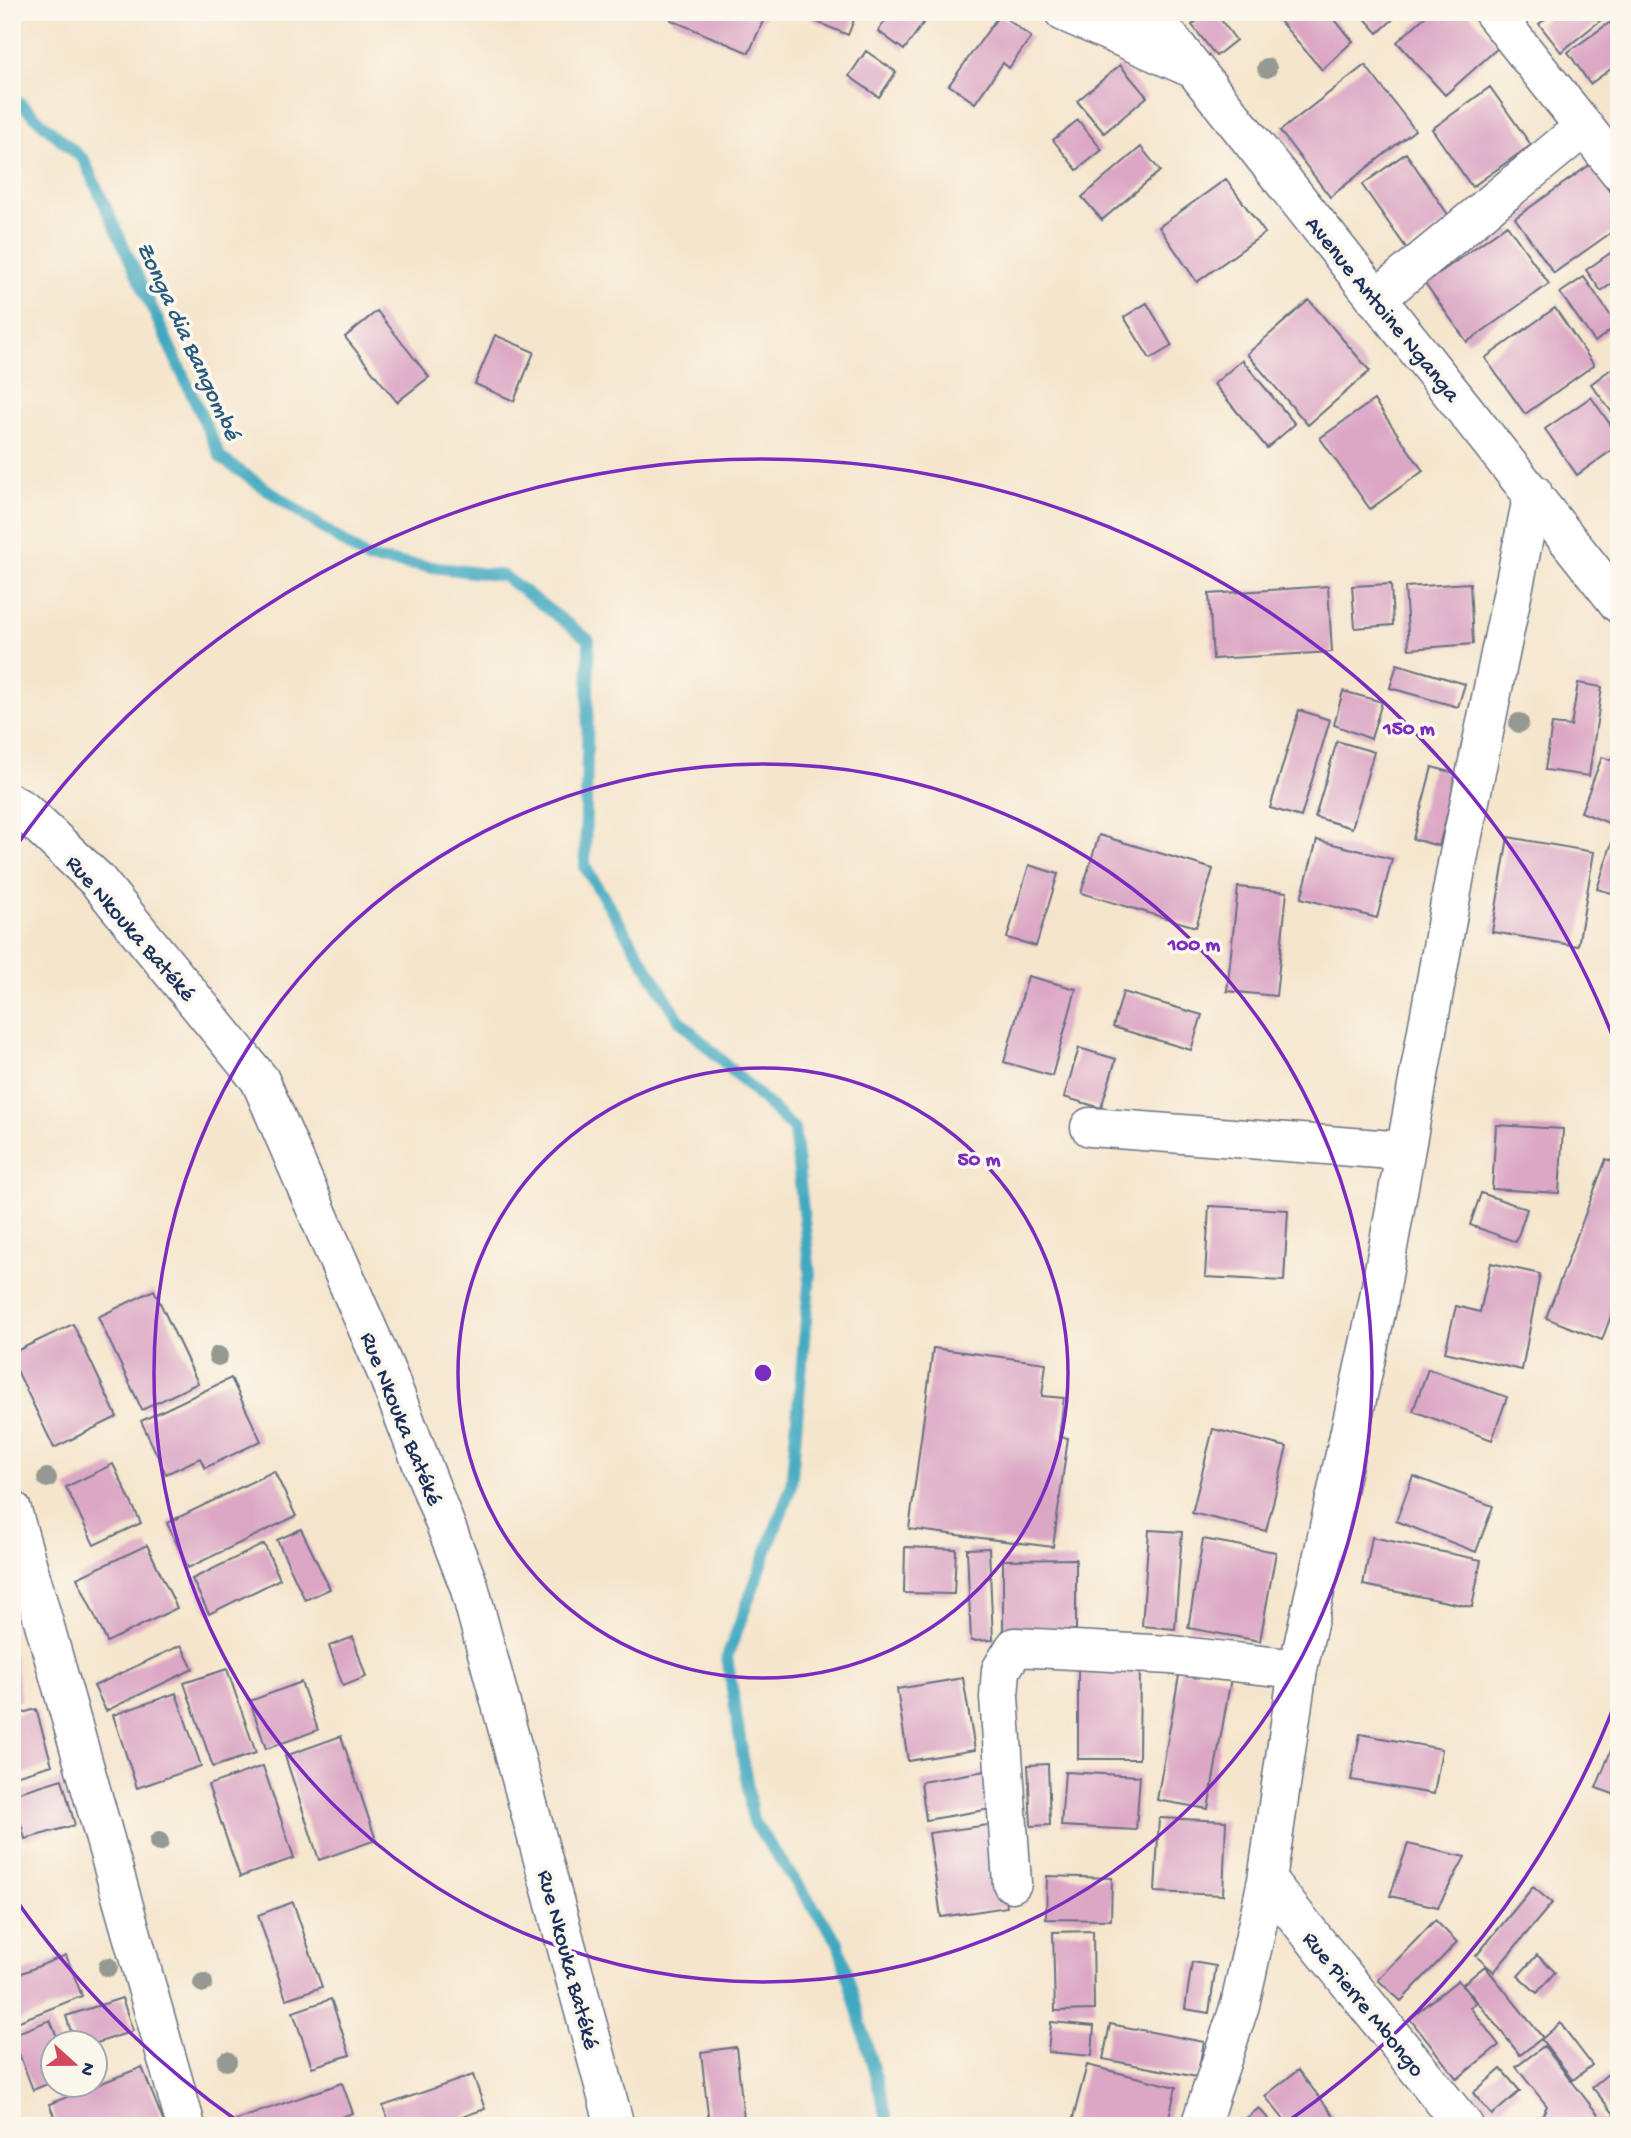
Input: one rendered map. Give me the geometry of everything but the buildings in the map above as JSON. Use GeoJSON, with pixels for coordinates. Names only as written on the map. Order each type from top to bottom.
{"type":"FeatureCollection","features":[{"type":"Feature","properties":{"kind":"street"},"geometry":{"type":"LineString","coordinates":[[1064,12],[1192,69]]}},
{"type":"Feature","properties":{"kind":"street","name":"Avenue Antoine Nganga"},"geometry":{"type":"LineString","coordinates":[[1149,12],[1619,604]]}},
{"type":"Feature","properties":{"kind":"street"},"geometry":{"type":"LineString","coordinates":[[1493,12],[1619,171]]}},
{"type":"Feature","properties":{"kind":"street"},"geometry":{"type":"LineString","coordinates":[[1376,299],[1584,127]]}},
{"type":"Feature","properties":{"kind":"street"},"geometry":{"type":"LineString","coordinates":[[1200,2126],[1240,2005],[1267,1880],[1298,1669],[1378,1303],[1457,864],[1533,493]]}},
{"type":"Feature","properties":{"kind":"street","name":"Rue Nkouka Batéké"},"geometry":{"type":"LineString","coordinates":[[12,804],[23,810],[97,880],[260,1080],[388,1376],[469,1586],[615,2126]]}},
{"type":"Feature","properties":{"kind":"street"},"geometry":{"type":"LineString","coordinates":[[1090,1126],[1405,1151]]}},
{"type":"Feature","properties":{"kind":"street"},"geometry":{"type":"LineString","coordinates":[[12,1510],[186,2126]]}},
{"type":"Feature","properties":{"kind":"street"},"geometry":{"type":"LineString","coordinates":[[1012,1883],[999,1697],[1001,1670],[1015,1647],[1171,1655],[1298,1669]]}},
{"type":"Feature","properties":{"kind":"street","name":"Rue Pierre Mbongo"},"geometry":{"type":"LineString","coordinates":[[1267,1880],[1464,2126]]}},
{"type":"Feature","properties":{"kind":"waterway","name":"Zonga dia Bangombé"},"geometry":{"type":"LineString","coordinates":[[12,96],[84,160],[221,458],[368,559],[504,576],[589,640],[585,867],[680,1021],[794,1129],[810,1273],[791,1487],[727,1657],[753,1821],[838,1942],[886,2114],[885,2126]]}}]}
